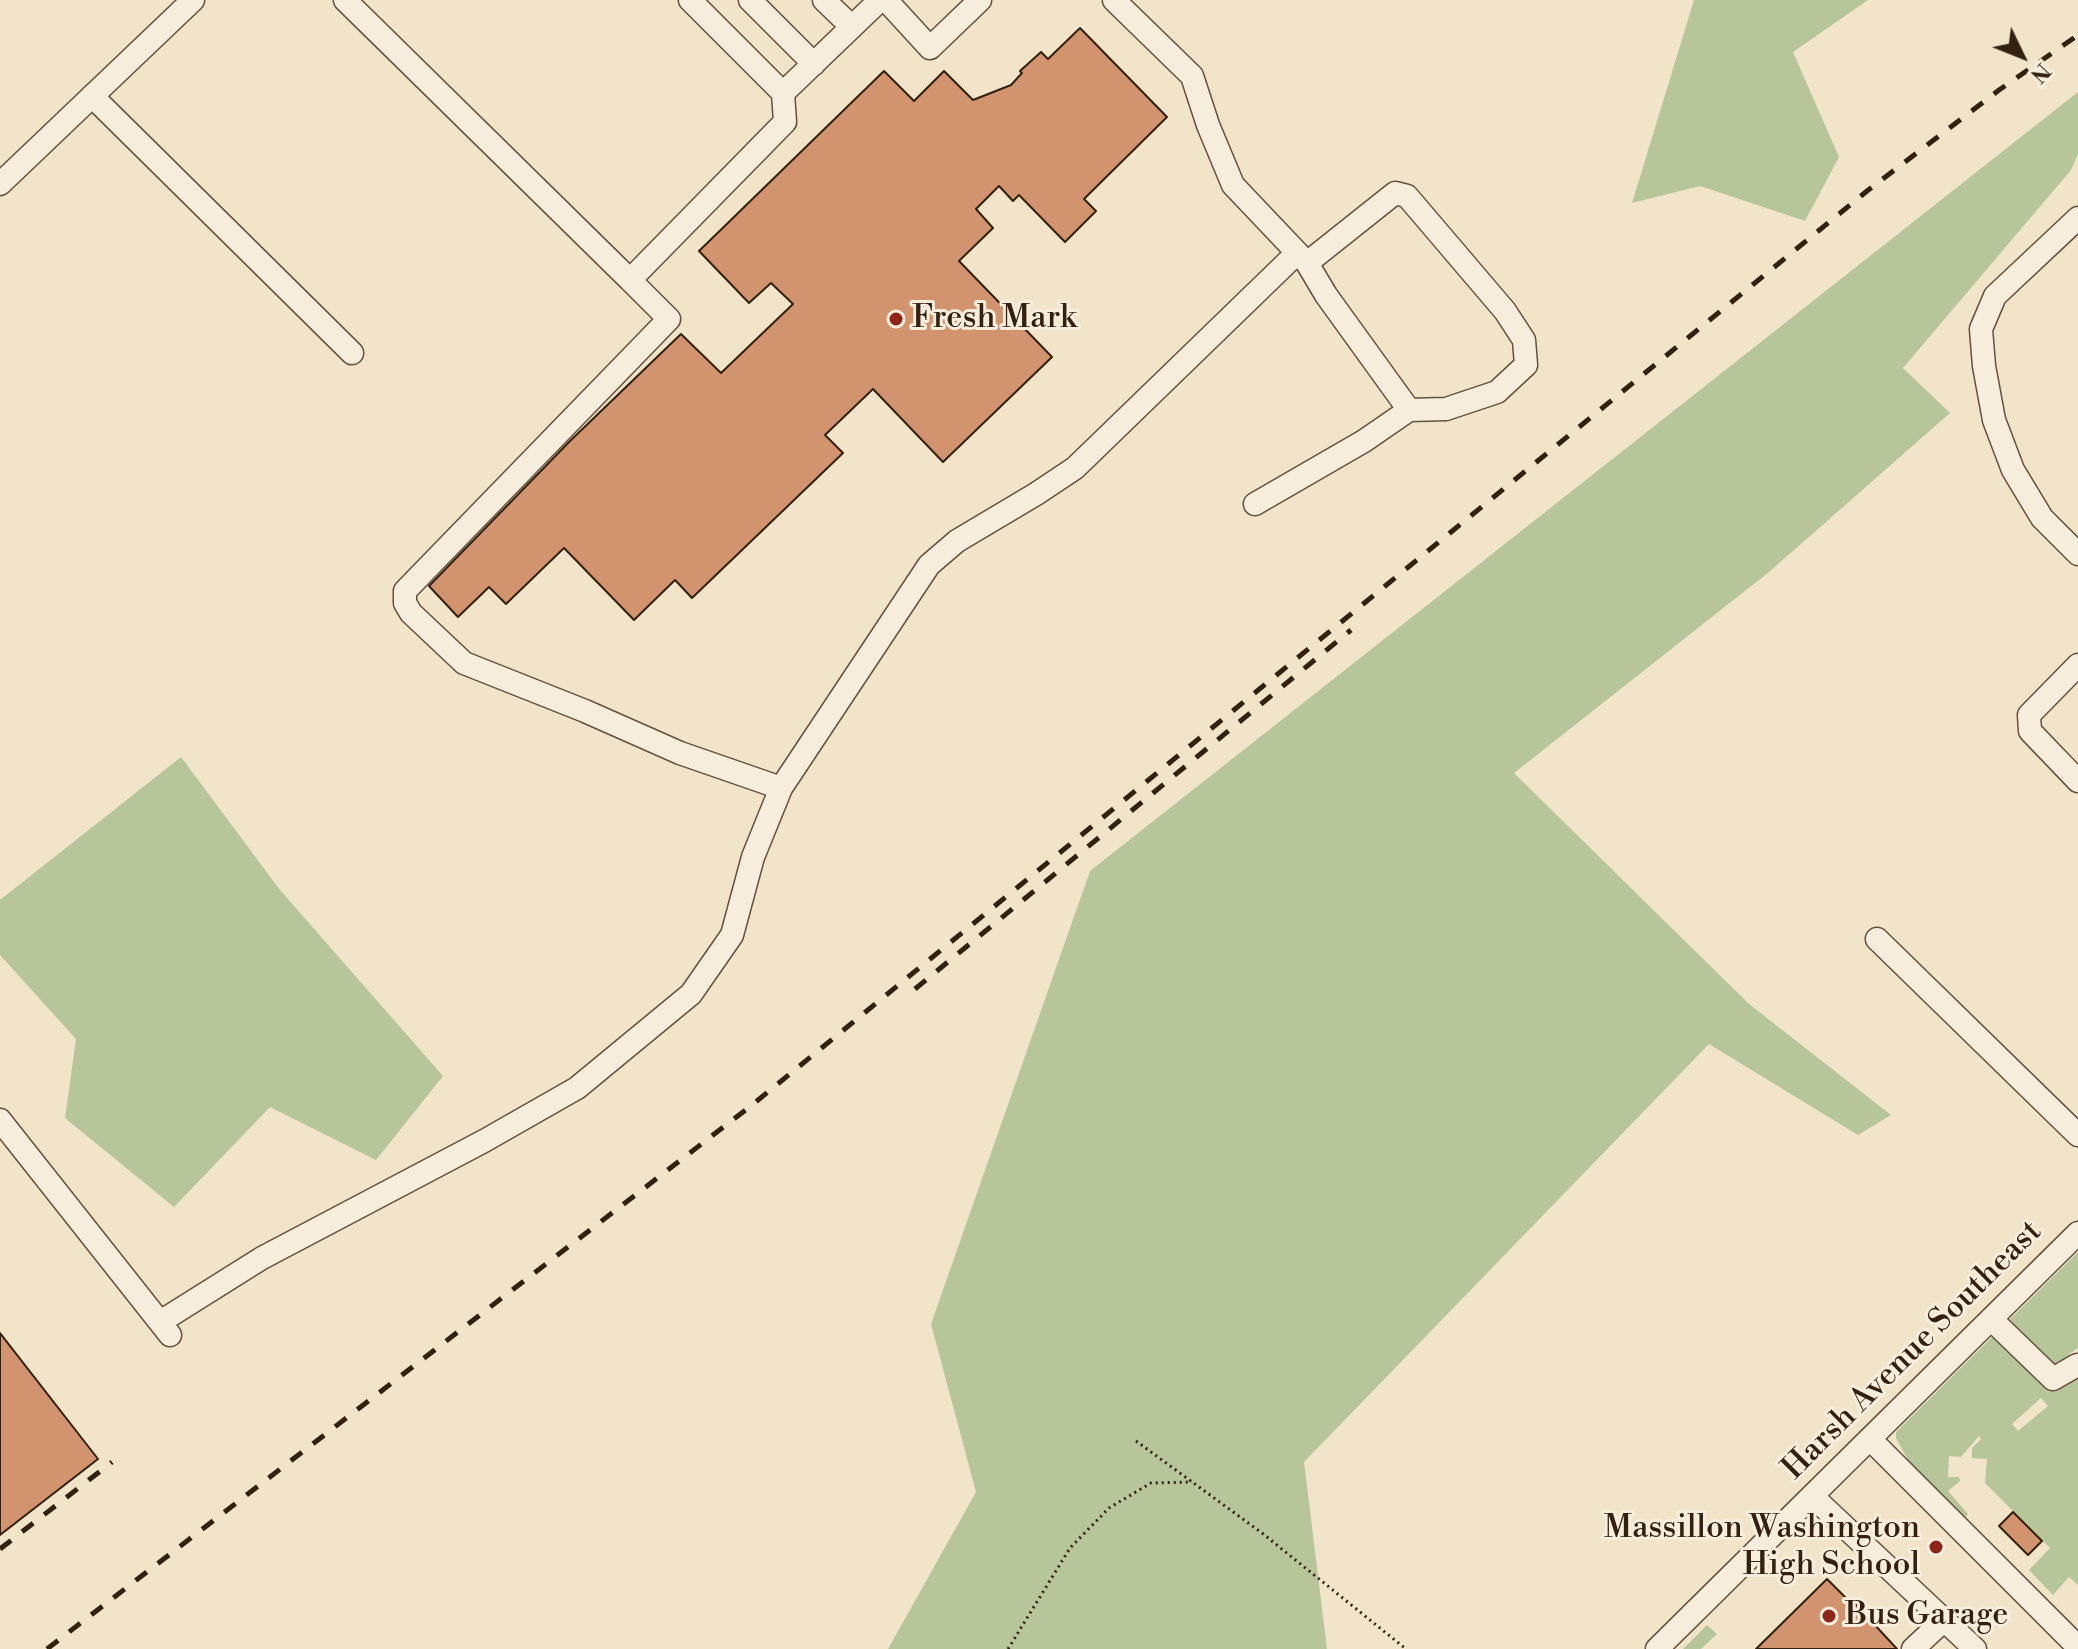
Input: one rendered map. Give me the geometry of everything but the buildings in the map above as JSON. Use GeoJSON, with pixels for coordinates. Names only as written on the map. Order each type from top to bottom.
{"type":"FeatureCollection","features":[{"type":"Feature","properties":{"kind":"street"},"geometry":{"type":"LineString","coordinates":[[0,184],[193,0]]}},
{"type":"Feature","properties":{"kind":"street"},"geometry":{"type":"LineString","coordinates":[[345,0],[669,319],[405,591],[405,603],[411,613],[464,663],[680,753],[781,788]]}},
{"type":"Feature","properties":{"kind":"street"},"geometry":{"type":"LineString","coordinates":[[630,280],[785,122],[783,93],[690,0]]}},
{"type":"Feature","properties":{"kind":"street"},"geometry":{"type":"LineString","coordinates":[[750,0],[814,64]]}},
{"type":"Feature","properties":{"kind":"street"},"geometry":{"type":"LineString","coordinates":[[824,0],[852,27]]}},
{"type":"Feature","properties":{"kind":"street"},"geometry":{"type":"LineString","coordinates":[[783,93],[883,0],[930,48],[980,0]]}},
{"type":"Feature","properties":{"kind":"street"},"geometry":{"type":"LineString","coordinates":[[1114,0],[1192,76],[1233,185],[1302,258],[1409,410]]}},
{"type":"Feature","properties":{"kind":"street"},"geometry":{"type":"LineString","coordinates":[[92,96],[352,353]]}},
{"type":"Feature","properties":{"kind":"street"},"geometry":{"type":"LineString","coordinates":[[0,1120],[165,1328],[262,1258],[484,1141],[577,1088],[691,994],[732,935],[753,857],[781,788],[929,565],[957,541],[1075,468],[1302,258],[1395,193],[1407,196],[1505,311],[1524,340],[1526,365],[1497,392],[1446,409],[1409,410],[1364,441],[1255,504]]}},
{"type":"Feature","properties":{"kind":"street"},"geometry":{"type":"LineString","coordinates":[[2078,218],[1995,296],[1981,329],[1994,420],[2013,470],[2042,518],[2078,554]]}},
{"type":"Feature","properties":{"kind":"street"},"geometry":{"type":"LineString","coordinates":[[2078,665],[2029,715],[2030,731],[2078,781]]}},
{"type":"Feature","properties":{"kind":"street"},"geometry":{"type":"LineString","coordinates":[[1877,939],[2078,1135]]}},
{"type":"Feature","properties":{"kind":"street","name":"Harsh Avenue Southeast"},"geometry":{"type":"LineString","coordinates":[[1657,1649],[2078,1233]]}},
{"type":"Feature","properties":{"kind":"street"},"geometry":{"type":"LineString","coordinates":[[1991,1319],[2060,1386],[2077,1365]]}},
{"type":"Feature","properties":{"kind":"street"},"geometry":{"type":"LineString","coordinates":[[1870,1439],[2078,1647]]}},
{"type":"Feature","properties":{"kind":"street"},"geometry":{"type":"LineString","coordinates":[[1812,1496],[1975,1649]]}},
{"type":"Feature","properties":{"kind":"street"},"geometry":{"type":"LineString","coordinates":[[1913,1649],[1943,1621]]}},
{"type":"Feature","properties":{"kind":"path"},"geometry":{"type":"LineString","coordinates":[[1136,1441],[1262,1533],[1406,1649]]}},
{"type":"Feature","properties":{"kind":"path"},"geometry":{"type":"LineString","coordinates":[[1008,1649],[1070,1548],[1109,1508],[1151,1483],[1192,1482]]}},
{"type":"Feature","properties":{"kind":"green space"},"geometry":{"type":"Polygon","coordinates":[[[1694,0],[1868,0],[1793,52],[1839,157],[1805,221],[1700,186],[1632,203],[1694,0]]]}},
{"type":"Feature","properties":{"kind":"green space"},"geometry":{"type":"Polygon","coordinates":[[[2078,92],[2078,154],[2071,170],[1903,368],[1950,413],[1769,572],[1514,773],[1749,1004],[1891,1115],[1858,1135],[1709,1044],[1304,1462],[1327,1649],[888,1649],[976,1492],[931,1324],[1090,871],[2078,92]]]}},
{"type":"Feature","properties":{"kind":"green space"},"geometry":{"type":"Polygon","coordinates":[[[181,757],[280,890],[443,1076],[376,1160],[270,1107],[174,1207],[65,1118],[76,1039],[0,955],[0,900],[181,757]]]}},
{"type":"Feature","properties":{"kind":"green space"},"geometry":{"type":"Polygon","coordinates":[[[2078,1252],[2078,1348],[2069,1354],[2078,1367],[2078,1585],[2069,1577],[2053,1595],[2029,1570],[2050,1548],[1985,1483],[1987,1459],[1972,1458],[1972,1448],[1981,1439],[1979,1436],[1961,1457],[1949,1456],[1948,1477],[1959,1477],[1960,1481],[1948,1491],[1968,1514],[1965,1518],[1908,1460],[1896,1432],[2078,1252]],[[2041,1398],[2012,1424],[2018,1431],[2048,1406],[2041,1398]]]}},
{"type":"Feature","properties":{"kind":"green space"},"geometry":{"type":"Polygon","coordinates":[[[1707,1625],[1717,1634],[1701,1649],[1683,1649],[1707,1625]]]}},
{"type":"Feature","properties":{"kind":"railway"},"geometry":{"type":"LineString","coordinates":[[47,1649],[752,1105],[1867,191],[1999,90],[2078,35]]}},
{"type":"Feature","properties":{"kind":"railway"},"geometry":{"type":"LineString","coordinates":[[915,989],[1351,630]]}},
{"type":"Feature","properties":{"kind":"railway"},"geometry":{"type":"LineString","coordinates":[[0,1549],[112,1462]]}},
{"type":"Feature","properties":{"kind":"place","name":"Fresh Mark"},"geometry":{"type":"Point","coordinates":[896,319]}},
{"type":"Feature","properties":{"kind":"place","name":"Massillon Washington High School"},"geometry":{"type":"Point","coordinates":[1936,1547]}},
{"type":"Feature","properties":{"kind":"place","name":"Bus Garage"},"geometry":{"type":"Point","coordinates":[1829,1616]}}]}
